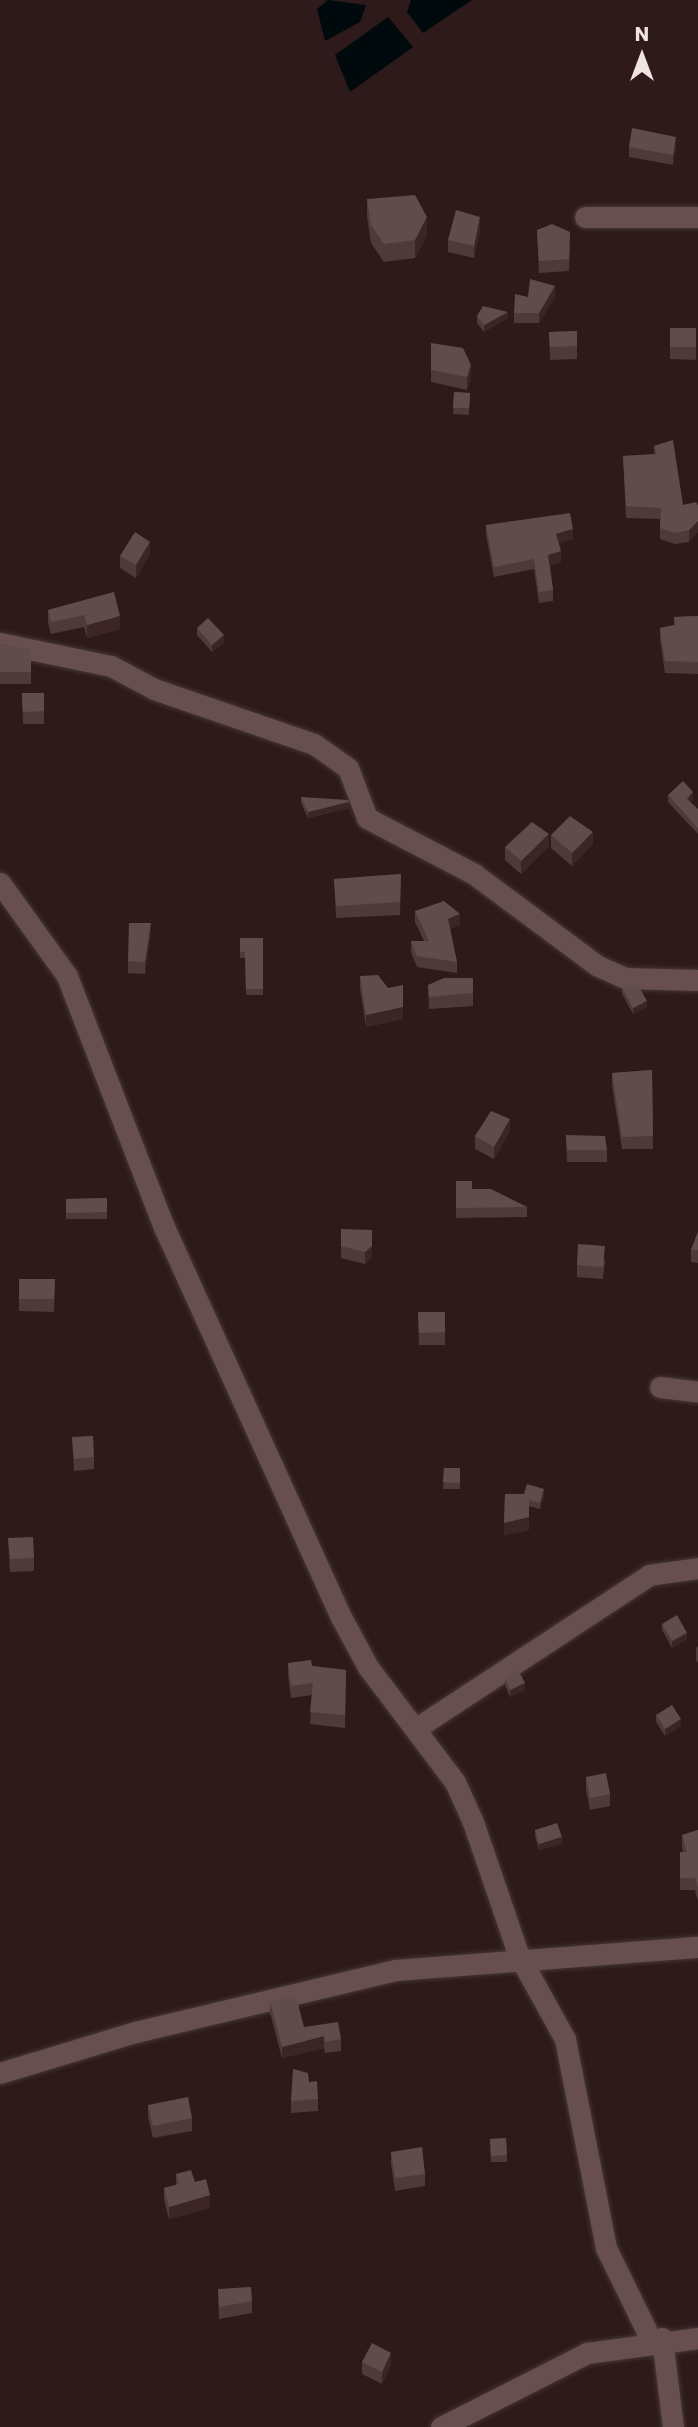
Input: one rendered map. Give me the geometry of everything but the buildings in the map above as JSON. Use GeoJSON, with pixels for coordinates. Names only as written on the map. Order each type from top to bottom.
{"type":"FeatureCollection","features":[{"type":"Feature","properties":{"kind":"street"},"geometry":{"type":"LineString","coordinates":[[585,217],[698,217]]}},
{"type":"Feature","properties":{"kind":"street"},"geometry":{"type":"LineString","coordinates":[[0,643],[111,666],[154,689],[314,744],[348,768],[367,818],[474,874],[598,966],[625,978],[698,981]]}},
{"type":"Feature","properties":{"kind":"street"},"geometry":{"type":"LineString","coordinates":[[0,883],[67,976],[227,1370],[341,1617],[415,1730],[455,1782],[519,1956],[565,2039],[606,2248],[657,2339],[673,2427]]}},
{"type":"Feature","properties":{"kind":"street"},"geometry":{"type":"LineString","coordinates":[[660,1387],[698,1392]]}},
{"type":"Feature","properties":{"kind":"street"},"geometry":{"type":"LineString","coordinates":[[415,1730],[649,1575],[698,1567]]}},
{"type":"Feature","properties":{"kind":"street"},"geometry":{"type":"LineString","coordinates":[[0,2073],[135,2032],[396,1970],[519,1956],[698,1947]]}},
{"type":"Feature","properties":{"kind":"street"},"geometry":{"type":"LineString","coordinates":[[441,2427],[587,2353],[657,2339],[698,2338]]}},
{"type":"Feature","properties":{"kind":"shaded area"},"geometry":{"type":"Polygon","coordinates":[[[328,0],[366,5],[360,22],[325,41],[317,9],[328,0]]]}},
{"type":"Feature","properties":{"kind":"shaded area"},"geometry":{"type":"Polygon","coordinates":[[[411,0],[472,0],[423,33],[407,12],[411,0]]]}},
{"type":"Feature","properties":{"kind":"shaded area"},"geometry":{"type":"Polygon","coordinates":[[[388,17],[413,47],[350,92],[335,55],[388,17]]]}}]}
